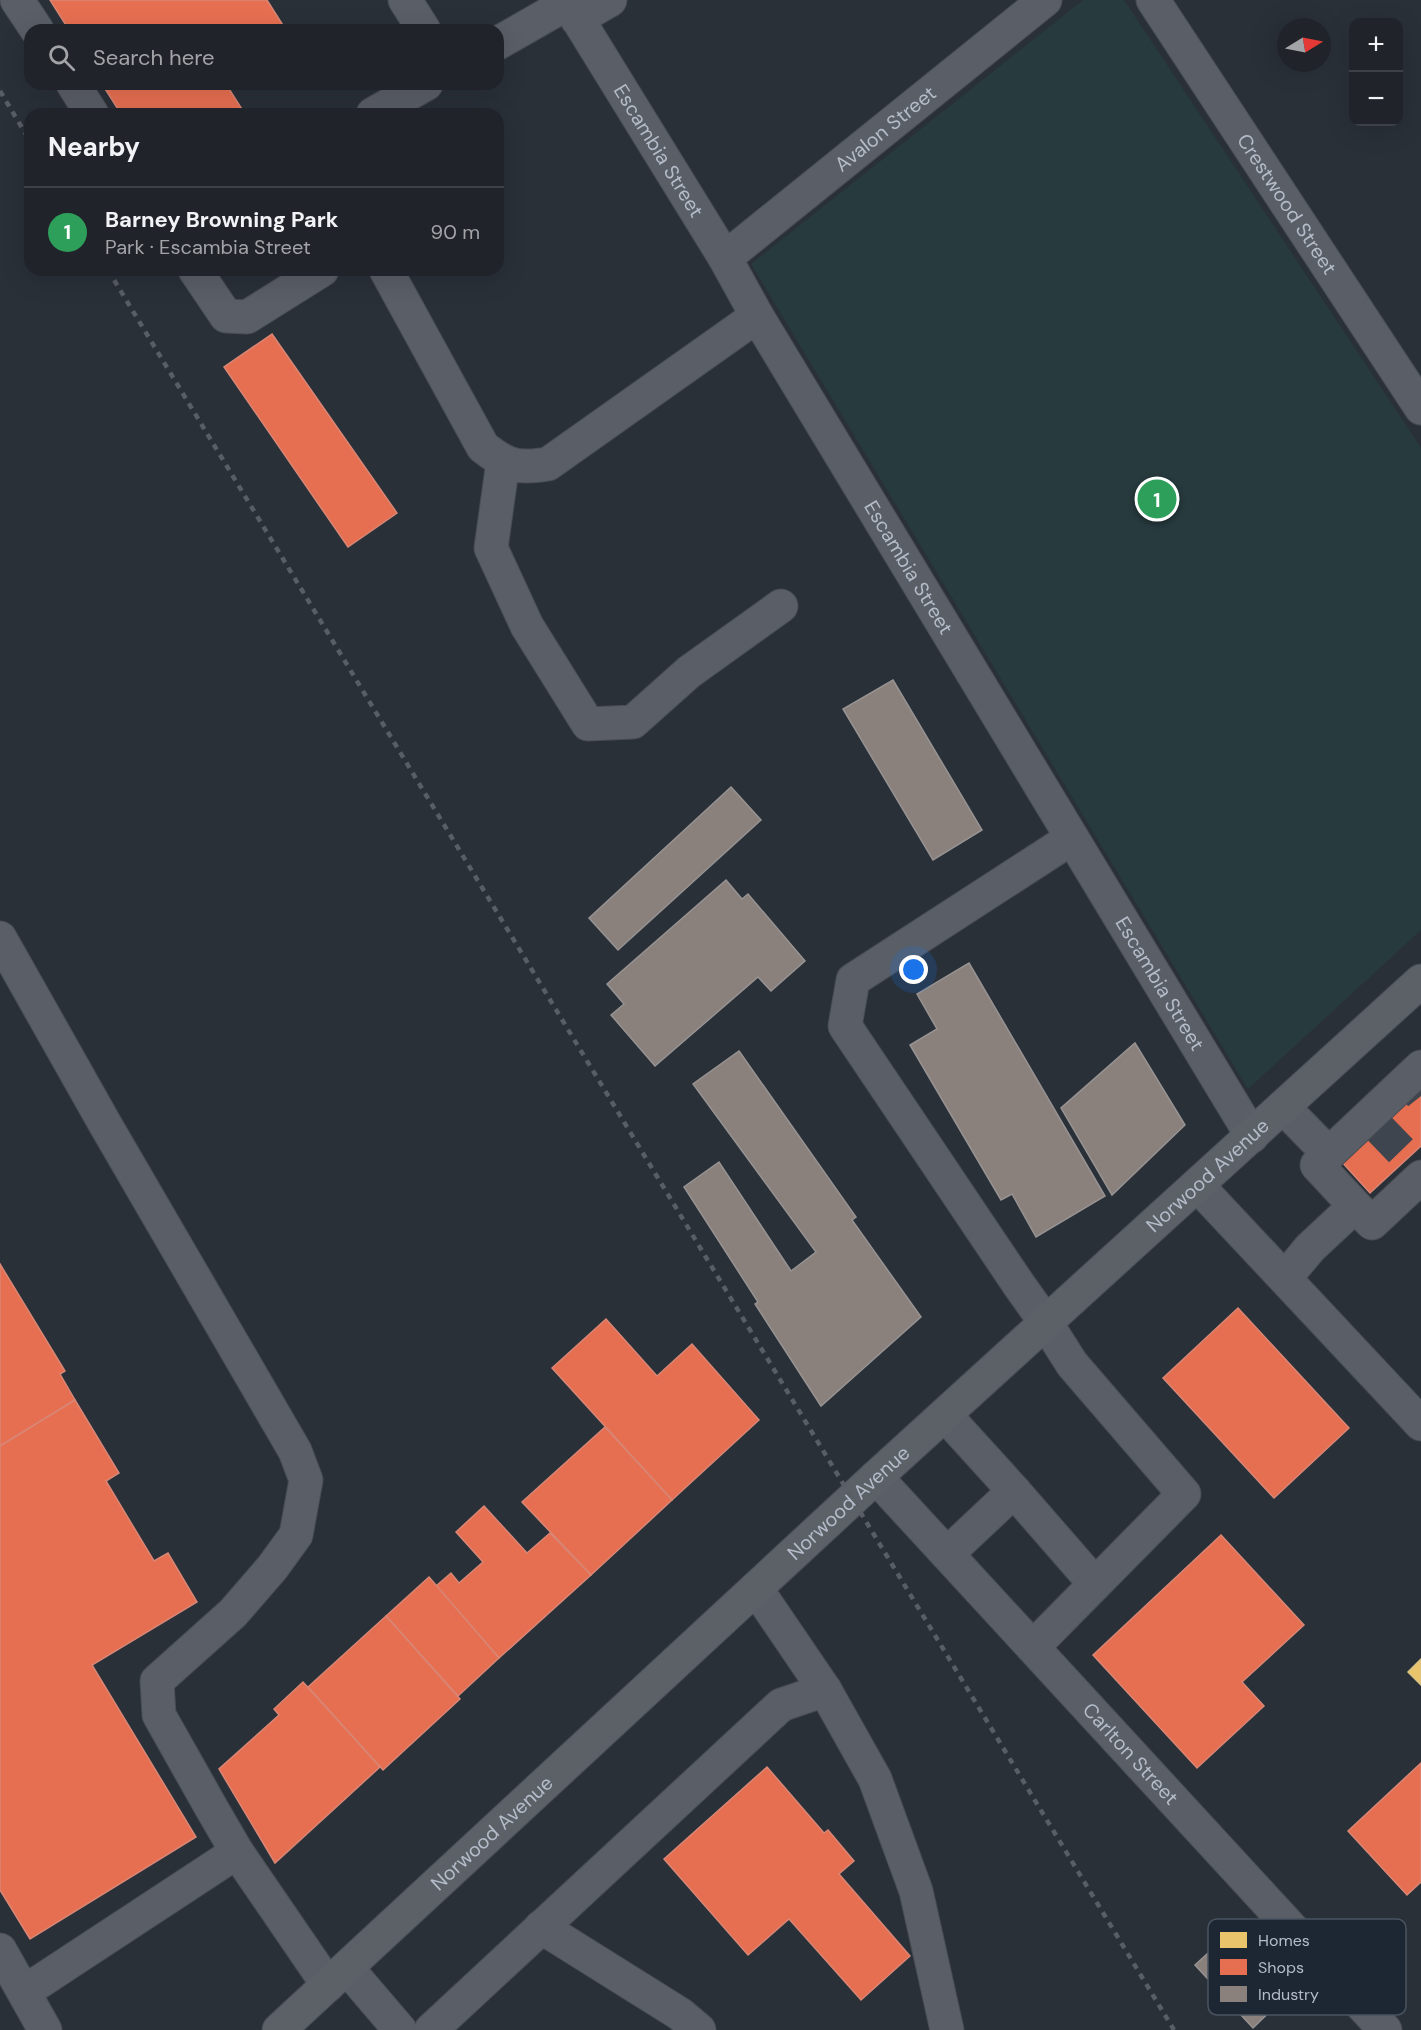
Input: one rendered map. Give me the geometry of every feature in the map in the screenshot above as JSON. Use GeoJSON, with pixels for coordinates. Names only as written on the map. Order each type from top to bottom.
{"type":"FeatureCollection","features":[{"type":"Feature","properties":{"kind":"main road","name":"Norwood Avenue"},"geometry":{"type":"LineString","coordinates":[[279,2030],[757,1590],[876,1477],[1421,981]]}},
{"type":"Feature","properties":{"kind":"street"},"geometry":{"type":"LineString","coordinates":[[17,0],[33,24]]}},
{"type":"Feature","properties":{"kind":"street"},"geometry":{"type":"LineString","coordinates":[[405,0],[420,24]]}},
{"type":"Feature","properties":{"kind":"street"},"geometry":{"type":"LineString","coordinates":[[504,40],[570,7],[610,0]]}},
{"type":"Feature","properties":{"kind":"street","name":"Avalon Street"},"geometry":{"type":"LineString","coordinates":[[725,258],[1045,0]]}},
{"type":"Feature","properties":{"kind":"street","name":"Crestwood Street"},"geometry":{"type":"LineString","coordinates":[[1153,0],[1421,408]]}},
{"type":"Feature","properties":{"kind":"street","name":"Escambia Street"},"geometry":{"type":"LineString","coordinates":[[570,7],[725,258],[1252,1136]]}},
{"type":"Feature","properties":{"kind":"street"},"geometry":{"type":"LineString","coordinates":[[77,90],[88,108]]}},
{"type":"Feature","properties":{"kind":"street"},"geometry":{"type":"LineString","coordinates":[[384,108],[415,90]]}},
{"type":"Feature","properties":{"kind":"street"},"geometry":{"type":"LineString","coordinates":[[199,276],[226,316],[247,317],[312,276]]}},
{"type":"Feature","properties":{"kind":"street"},"geometry":{"type":"LineString","coordinates":[[389,276],[483,447],[503,462],[527,467],[548,464],[758,316]]}},
{"type":"Feature","properties":{"kind":"street"},"geometry":{"type":"LineString","coordinates":[[503,462],[491,548],[527,626],[588,724],[633,722],[689,672],[781,606]]}},
{"type":"Feature","properties":{"kind":"street"},"geometry":{"type":"LineString","coordinates":[[1033,1647],[1185,1494],[1072,1364],[1047,1323],[1019,1286],[845,1026],[853,980],[1072,838]]}},
{"type":"Feature","properties":{"kind":"street"},"geometry":{"type":"LineString","coordinates":[[0,938],[295,1451],[306,1480],[296,1535],[272,1568],[233,1613],[157,1681],[159,1714],[237,1852],[337,1976],[400,2030]]}},
{"type":"Feature","properties":{"kind":"street"},"geometry":{"type":"LineString","coordinates":[[1415,1079],[1374,1120],[1317,1164],[1372,1223],[1417,1169]]}},
{"type":"Feature","properties":{"kind":"street"},"geometry":{"type":"LineString","coordinates":[[1283,1107],[1329,1154]]}},
{"type":"Feature","properties":{"kind":"street"},"geometry":{"type":"LineString","coordinates":[[1197,1185],[1421,1424]]}},
{"type":"Feature","properties":{"kind":"street"},"geometry":{"type":"LineString","coordinates":[[1285,1278],[1310,1248],[1355,1206]]}},
{"type":"Feature","properties":{"kind":"street"},"geometry":{"type":"LineString","coordinates":[[945,1415],[1095,1584]]}},
{"type":"Feature","properties":{"kind":"street","name":"Carlton Street"},"geometry":{"type":"LineString","coordinates":[[876,1477],[1283,1919]]}},
{"type":"Feature","properties":{"kind":"street"},"geometry":{"type":"LineString","coordinates":[[947,1554],[1014,1491]]}},
{"type":"Feature","properties":{"kind":"street"},"geometry":{"type":"LineString","coordinates":[[757,1590],[825,1690],[875,1779],[916,1891],[947,2030]]}},
{"type":"Feature","properties":{"kind":"street"},"geometry":{"type":"LineString","coordinates":[[431,2030],[781,1705],[825,1690]]}},
{"type":"Feature","properties":{"kind":"street"},"geometry":{"type":"LineString","coordinates":[[45,2030],[8,1971],[237,1852]]}},
{"type":"Feature","properties":{"kind":"street"},"geometry":{"type":"LineString","coordinates":[[541,1928],[680,2014],[699,2030]]}},
{"type":"Feature","properties":{"kind":"street","name":"Carlton Street"},"geometry":{"type":"LineString","coordinates":[[1371,2015],[1385,2030]]}},
{"type":"Feature","properties":{"kind":"green space"},"geometry":{"type":"Polygon","coordinates":[[[1083,0],[1124,0],[1421,448],[1421,930],[1248,1089],[751,264],[1083,0]]]}},
{"type":"Feature","properties":{"kind":"building: Homes"},"geometry":{"type":"Polygon","coordinates":[[[1421,1659],[1421,1685],[1408,1672],[1421,1659]]]}},
{"type":"Feature","properties":{"kind":"building: Shops"},"geometry":{"type":"Polygon","coordinates":[[[50,0],[267,0],[282,24],[65,24],[50,0]]]}},
{"type":"Feature","properties":{"kind":"building: Shops"},"geometry":{"type":"Polygon","coordinates":[[[106,90],[230,90],[241,108],[117,108],[106,90]]]}},
{"type":"Feature","properties":{"kind":"building: Shops"},"geometry":{"type":"Polygon","coordinates":[[[272,334],[397,513],[348,547],[224,367],[272,334]]]}},
{"type":"Feature","properties":{"kind":"building: Shops"},"geometry":{"type":"Polygon","coordinates":[[[1421,1087],[1421,1146],[1370,1193],[1341,1161],[1421,1087]]]}},
{"type":"Feature","properties":{"kind":"building: Shops"},"geometry":{"type":"Polygon","coordinates":[[[0,1264],[65,1371],[60,1374],[75,1400],[0,1446],[0,1264]]]}},
{"type":"Feature","properties":{"kind":"building: Shops"},"geometry":{"type":"Polygon","coordinates":[[[1238,1308],[1349,1428],[1274,1498],[1163,1378],[1238,1308]]]}},
{"type":"Feature","properties":{"kind":"building: Shops"},"geometry":{"type":"Polygon","coordinates":[[[606,1319],[657,1376],[692,1344],[759,1420],[672,1500],[552,1368],[606,1319]]]}},
{"type":"Feature","properties":{"kind":"building: Shops"},"geometry":{"type":"Polygon","coordinates":[[[75,1400],[119,1473],[106,1481],[154,1561],[168,1553],[197,1602],[92,1665],[196,1837],[30,1939],[0,1890],[0,1446],[75,1400]]]}},
{"type":"Feature","properties":{"kind":"building: Shops"},"geometry":{"type":"Polygon","coordinates":[[[605,1427],[672,1500],[591,1575],[522,1502],[605,1427]]]}},
{"type":"Feature","properties":{"kind":"building: Shops"},"geometry":{"type":"Polygon","coordinates":[[[484,1506],[527,1553],[550,1533],[591,1575],[499,1658],[436,1586],[451,1573],[459,1583],[483,1562],[456,1532],[484,1506]]]}},
{"type":"Feature","properties":{"kind":"building: Shops"},"geometry":{"type":"Polygon","coordinates":[[[1221,1535],[1304,1625],[1242,1682],[1264,1706],[1197,1768],[1093,1655],[1221,1535]]]}},
{"type":"Feature","properties":{"kind":"building: Shops"},"geometry":{"type":"Polygon","coordinates":[[[429,1577],[499,1658],[458,1696],[386,1616],[429,1577]]]}},
{"type":"Feature","properties":{"kind":"building: Shops"},"geometry":{"type":"Polygon","coordinates":[[[386,1616],[460,1699],[383,1770],[308,1687],[386,1616]]]}},
{"type":"Feature","properties":{"kind":"building: Shops"},"geometry":{"type":"Polygon","coordinates":[[[303,1682],[380,1767],[275,1863],[219,1769],[279,1715],[274,1709],[303,1682]]]}},
{"type":"Feature","properties":{"kind":"building: Shops"},"geometry":{"type":"Polygon","coordinates":[[[1421,1763],[1421,1882],[1407,1895],[1348,1831],[1421,1763]]]}},
{"type":"Feature","properties":{"kind":"building: Shops"},"geometry":{"type":"Polygon","coordinates":[[[767,1767],[824,1833],[828,1830],[854,1861],[839,1874],[910,1956],[861,2000],[789,1919],[748,1955],[664,1859],[767,1767]]]}},
{"type":"Feature","properties":{"kind":"building: Industry"},"geometry":{"type":"Polygon","coordinates":[[[893,680],[982,830],[933,860],[843,709],[893,680]]]}},
{"type":"Feature","properties":{"kind":"building: Industry"},"geometry":{"type":"Polygon","coordinates":[[[731,787],[761,820],[618,950],[589,918],[731,787]]]}},
{"type":"Feature","properties":{"kind":"building: Industry"},"geometry":{"type":"Polygon","coordinates":[[[726,880],[742,899],[748,894],[805,961],[771,991],[758,977],[655,1066],[611,1015],[624,1004],[607,984],[726,880]]]}},
{"type":"Feature","properties":{"kind":"building: Industry"},"geometry":{"type":"Polygon","coordinates":[[[969,963],[1105,1196],[1036,1237],[1012,1194],[1001,1200],[910,1045],[937,1029],[917,994],[969,963]]]}},
{"type":"Feature","properties":{"kind":"building: Industry"},"geometry":{"type":"Polygon","coordinates":[[[1135,1043],[1185,1125],[1112,1195],[1061,1108],[1135,1043]]]}},
{"type":"Feature","properties":{"kind":"building: Industry"},"geometry":{"type":"Polygon","coordinates":[[[739,1051],[856,1217],[852,1220],[921,1317],[821,1406],[755,1304],[758,1302],[684,1187],[719,1162],[791,1271],[816,1252],[693,1084],[739,1051]]]}},
{"type":"Feature","properties":{"kind":"building: Industry"},"geometry":{"type":"Polygon","coordinates":[[[1208,1953],[1208,1979],[1195,1965],[1208,1953]]]}},
{"type":"Feature","properties":{"kind":"building: Industry"},"geometry":{"type":"Polygon","coordinates":[[[1241,2015],[1266,2015],[1253,2028],[1241,2015]]]}},
{"type":"Feature","properties":{"kind":"tunnel"},"geometry":{"type":"LineString","coordinates":[[1417,1091],[1421,1096]]}},
{"type":"Feature","properties":{"kind":"tunnel"},"geometry":{"type":"LineString","coordinates":[[1378,1127],[1408,1158]]}},
{"type":"Feature","properties":{"kind":"railway"},"geometry":{"type":"LineString","coordinates":[[0,91],[24,131]]}},
{"type":"Feature","properties":{"kind":"railway"},"geometry":{"type":"LineString","coordinates":[[112,276],[1174,2030]]}},
{"type":"Feature","properties":{"kind":"place","name":"Barney Browning Park"},"geometry":{"type":"Point","coordinates":[1157,499]}}]}
